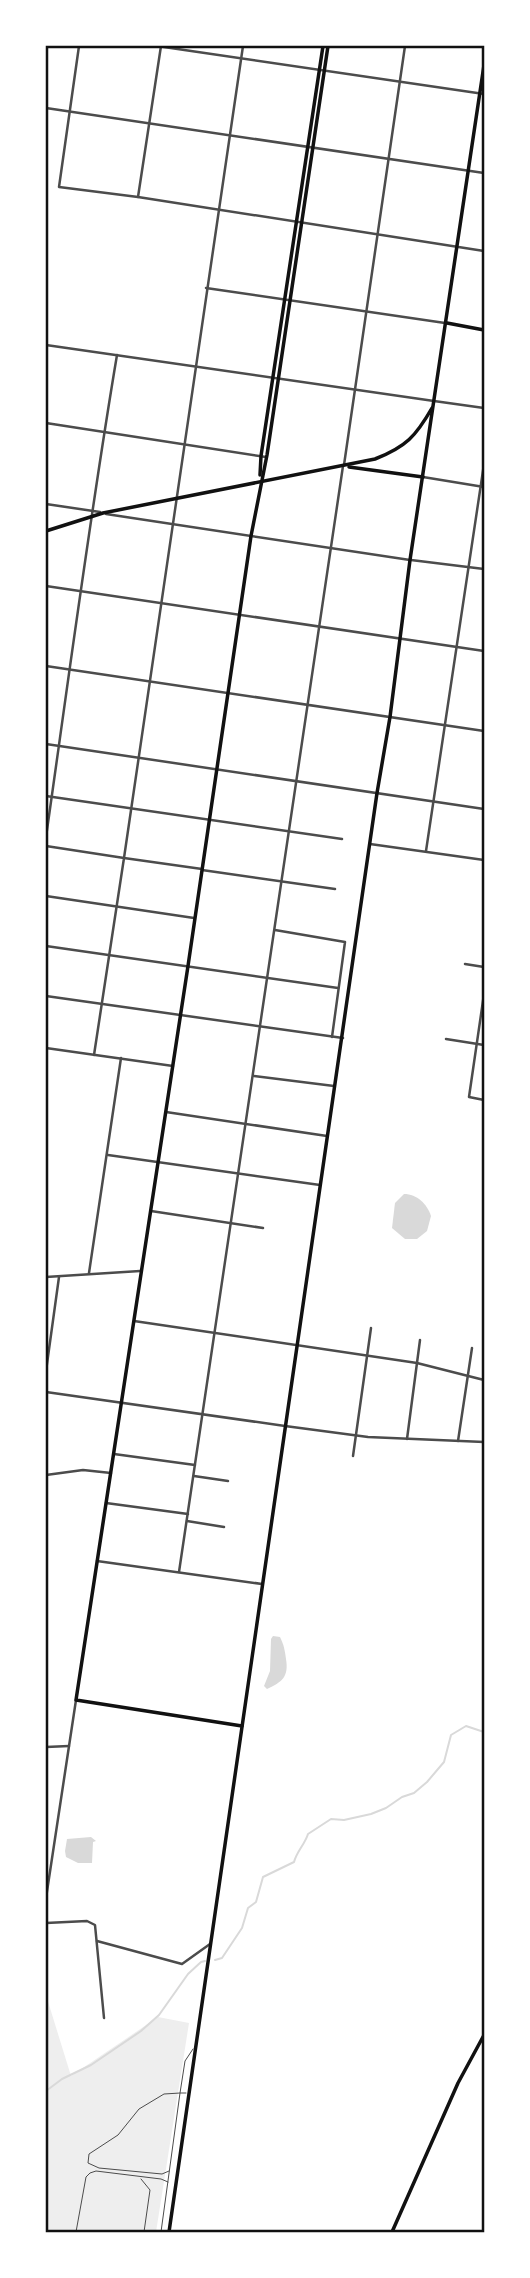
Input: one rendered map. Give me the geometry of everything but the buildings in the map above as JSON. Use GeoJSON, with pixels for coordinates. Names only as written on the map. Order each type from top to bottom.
{"type":"FeatureCollection","features":[{"type":"Feature","properties":{"kind":"main road"},"geometry":{"type":"LineString","coordinates":[[242,1726],[76,1700],[251,536],[301,223],[325,46]]}},
{"type":"Feature","properties":{"kind":"main road"},"geometry":{"type":"LineString","coordinates":[[169,2232],[369,844],[390,717],[410,560],[485,65]]}},
{"type":"Feature","properties":{"kind":"main road"},"geometry":{"type":"LineString","coordinates":[[287,301],[295,223],[310,147]]}},
{"type":"Feature","properties":{"kind":"main road"},"geometry":{"type":"LineString","coordinates":[[447,323],[485,330]]}},
{"type":"Feature","properties":{"kind":"main road"},"geometry":{"type":"LineString","coordinates":[[46,531],[103,513],[260,484],[394,452],[407,443],[422,426],[433,403]]}},
{"type":"Feature","properties":{"kind":"main road"},"geometry":{"type":"LineString","coordinates":[[422,426],[430,428]]}},
{"type":"Feature","properties":{"kind":"main road"},"geometry":{"type":"LineString","coordinates":[[343,466],[423,478]]}},
{"type":"Feature","properties":{"kind":"main road"},"geometry":{"type":"LineString","coordinates":[[392,2232],[458,2083],[485,2035]]}},
{"type":"Feature","properties":{"kind":"street"},"geometry":{"type":"LineString","coordinates":[[79,46],[59,187],[485,251]]}},
{"type":"Feature","properties":{"kind":"street"},"geometry":{"type":"LineString","coordinates":[[138,197],[160,46],[482,94]]}},
{"type":"Feature","properties":{"kind":"street"},"geometry":{"type":"LineString","coordinates":[[94,1055],[243,46]]}},
{"type":"Feature","properties":{"kind":"street"},"geometry":{"type":"LineString","coordinates":[[179,1572],[405,46]]}},
{"type":"Feature","properties":{"kind":"street"},"geometry":{"type":"LineString","coordinates":[[46,108],[485,173]]}},
{"type":"Feature","properties":{"kind":"street"},"geometry":{"type":"LineString","coordinates":[[206,288],[447,323]]}},
{"type":"Feature","properties":{"kind":"street"},"geometry":{"type":"LineString","coordinates":[[46,345],[276,377],[433,403],[485,408]]}},
{"type":"Feature","properties":{"kind":"street"},"geometry":{"type":"LineString","coordinates":[[46,837],[82,592],[90,516],[117,355]]}},
{"type":"Feature","properties":{"kind":"street"},"geometry":{"type":"LineString","coordinates":[[46,423],[264,456]]}},
{"type":"Feature","properties":{"kind":"street"},"geometry":{"type":"LineString","coordinates":[[426,851],[485,464]]}},
{"type":"Feature","properties":{"kind":"street"},"geometry":{"type":"LineString","coordinates":[[423,478],[483,487]]}},
{"type":"Feature","properties":{"kind":"street"},"geometry":{"type":"LineString","coordinates":[[46,504],[485,569]]}},
{"type":"Feature","properties":{"kind":"street"},"geometry":{"type":"LineString","coordinates":[[46,586],[485,651]]}},
{"type":"Feature","properties":{"kind":"street"},"geometry":{"type":"LineString","coordinates":[[46,666],[485,732]]}},
{"type":"Feature","properties":{"kind":"street"},"geometry":{"type":"LineString","coordinates":[[46,744],[485,809]]}},
{"type":"Feature","properties":{"kind":"street"},"geometry":{"type":"LineString","coordinates":[[46,796],[342,839]]}},
{"type":"Feature","properties":{"kind":"street"},"geometry":{"type":"LineString","coordinates":[[369,844],[485,860]]}},
{"type":"Feature","properties":{"kind":"street"},"geometry":{"type":"LineString","coordinates":[[46,846],[335,889]]}},
{"type":"Feature","properties":{"kind":"street"},"geometry":{"type":"LineString","coordinates":[[46,896],[194,918]]}},
{"type":"Feature","properties":{"kind":"street"},"geometry":{"type":"LineString","coordinates":[[275,930],[344,940],[332,1037]]}},
{"type":"Feature","properties":{"kind":"street"},"geometry":{"type":"LineString","coordinates":[[46,946],[338,988]]}},
{"type":"Feature","properties":{"kind":"street"},"geometry":{"type":"LineString","coordinates":[[465,964],[485,967]]}},
{"type":"Feature","properties":{"kind":"street"},"geometry":{"type":"LineString","coordinates":[[485,994],[469,1097],[485,1100]]}},
{"type":"Feature","properties":{"kind":"street"},"geometry":{"type":"LineString","coordinates":[[46,996],[343,1038]]}},
{"type":"Feature","properties":{"kind":"street"},"geometry":{"type":"LineString","coordinates":[[446,1039],[485,1045]]}},
{"type":"Feature","properties":{"kind":"street"},"geometry":{"type":"LineString","coordinates":[[46,1048],[173,1066]]}},
{"type":"Feature","properties":{"kind":"street"},"geometry":{"type":"LineString","coordinates":[[89,1274],[121,1058]]}},
{"type":"Feature","properties":{"kind":"street"},"geometry":{"type":"LineString","coordinates":[[253,1076],[334,1086]]}},
{"type":"Feature","properties":{"kind":"street"},"geometry":{"type":"LineString","coordinates":[[166,1112],[327,1136]]}},
{"type":"Feature","properties":{"kind":"street"},"geometry":{"type":"LineString","coordinates":[[107,1154],[320,1185]]}},
{"type":"Feature","properties":{"kind":"street"},"geometry":{"type":"LineString","coordinates":[[151,1211],[263,1228]]}},
{"type":"Feature","properties":{"kind":"street"},"geometry":{"type":"LineString","coordinates":[[46,1277],[142,1271]]}},
{"type":"Feature","properties":{"kind":"street"},"geometry":{"type":"LineString","coordinates":[[46,1371],[59,1276]]}},
{"type":"Feature","properties":{"kind":"street"},"geometry":{"type":"LineString","coordinates":[[134,1321],[417,1363],[485,1380]]}},
{"type":"Feature","properties":{"kind":"street"},"geometry":{"type":"LineString","coordinates":[[353,1457],[371,1328]]}},
{"type":"Feature","properties":{"kind":"street"},"geometry":{"type":"LineString","coordinates":[[407,1439],[420,1340]]}},
{"type":"Feature","properties":{"kind":"street"},"geometry":{"type":"LineString","coordinates":[[458,1441],[472,1348]]}},
{"type":"Feature","properties":{"kind":"street"},"geometry":{"type":"LineString","coordinates":[[46,1392],[356,1435],[485,1442]]}},
{"type":"Feature","properties":{"kind":"street"},"geometry":{"type":"LineString","coordinates":[[114,1454],[195,1465]]}},
{"type":"Feature","properties":{"kind":"street"},"geometry":{"type":"LineString","coordinates":[[46,1475],[82,1470],[111,1473]]}},
{"type":"Feature","properties":{"kind":"street"},"geometry":{"type":"LineString","coordinates":[[194,1476],[228,1481]]}},
{"type":"Feature","properties":{"kind":"street"},"geometry":{"type":"LineString","coordinates":[[106,1503],[188,1514]]}},
{"type":"Feature","properties":{"kind":"street"},"geometry":{"type":"LineString","coordinates":[[187,1521],[224,1527]]}},
{"type":"Feature","properties":{"kind":"street"},"geometry":{"type":"LineString","coordinates":[[97,1561],[262,1584]]}},
{"type":"Feature","properties":{"kind":"street"},"geometry":{"type":"LineString","coordinates":[[46,1898],[76,1700]]}},
{"type":"Feature","properties":{"kind":"street"},"geometry":{"type":"LineString","coordinates":[[46,1747],[69,1746]]}},
{"type":"Feature","properties":{"kind":"street"},"geometry":{"type":"LineString","coordinates":[[46,1923],[93,1923],[104,2018]]}},
{"type":"Feature","properties":{"kind":"street"},"geometry":{"type":"LineString","coordinates":[[97,1941],[183,1964],[210,1944]]}},
{"type":"Feature","properties":{"kind":"lane"},"geometry":{"type":"LineString","coordinates":[[161,2232],[185,2061],[196,2045]]}},
{"type":"Feature","properties":{"kind":"lane"},"geometry":{"type":"LineString","coordinates":[[169,2171],[162,2174],[93,2166],[88,2162],[89,2154],[118,2135],[139,2109],[164,2094],[189,2094]]}},
{"type":"Feature","properties":{"kind":"lane"},"geometry":{"type":"LineString","coordinates":[[76,2232],[86,2177],[90,2173],[104,2172],[168,2182]]}},
{"type":"Feature","properties":{"kind":"lane"},"geometry":{"type":"LineString","coordinates":[[161,2179],[162,2174]]}},
{"type":"Feature","properties":{"kind":"lane"},"geometry":{"type":"LineString","coordinates":[[140,2177],[150,2190],[144,2232]]}},
{"type":"Feature","properties":{"kind":"shaded area"},"geometry":{"type":"Polygon","coordinates":[[[404,1194],[421,1200],[431,1216],[427,1231],[417,1239],[405,1239],[392,1228],[395,1203],[404,1194]]]}},
{"type":"Feature","properties":{"kind":"shaded area"},"geometry":{"type":"Polygon","coordinates":[[[273,1636],[280,1637],[287,1665],[285,1675],[280,1681],[267,1689],[264,1686],[270,1671],[273,1636]]]}},
{"type":"Feature","properties":{"kind":"shaded area"},"geometry":{"type":"Polygon","coordinates":[[[91,1837],[96,1841],[93,1842],[92,1863],[78,1863],[66,1857],[67,1839],[91,1837]]]}},
{"type":"Feature","properties":{"kind":"shaded area"},"geometry":{"type":"Polygon","coordinates":[[[46,1995],[71,2076],[158,2017],[189,2023],[156,2232],[46,2232],[46,1995]]]}},
{"type":"Feature","properties":{"kind":"waterway"},"geometry":{"type":"LineString","coordinates":[[215,1960],[222,1958],[242,1928],[248,1908],[256,1902],[263,1877],[294,1862],[308,1834],[331,1819],[344,1820],[371,1814],[414,1793],[444,1762],[451,1735],[466,1726],[484,1732]]}},
{"type":"Feature","properties":{"kind":"waterway"},"geometry":{"type":"LineString","coordinates":[[46,2091],[141,2031],[159,2015],[188,1974],[205,1961]]}}]}
